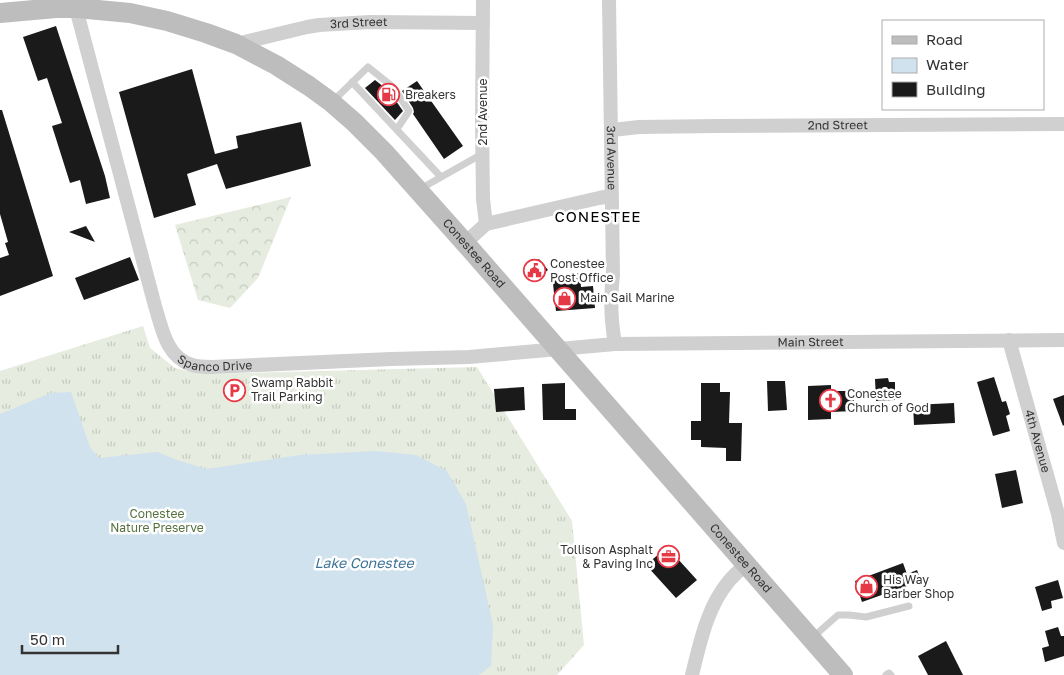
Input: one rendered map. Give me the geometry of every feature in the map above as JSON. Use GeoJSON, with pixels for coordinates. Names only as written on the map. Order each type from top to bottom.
{"type":"FeatureCollection","features":[{"type":"Feature","properties":{"kind":"main road","name":"Conestee Road"},"geometry":{"type":"LineString","coordinates":[[0,13],[56,8],[75,4],[166,21],[206,32],[236,44],[276,65],[332,102],[384,152],[465,242],[843,675]]}},
{"type":"Feature","properties":{"kind":"street","name":"2nd Avenue"},"geometry":{"type":"LineString","coordinates":[[483,0],[483,154],[486,224]]}},
{"type":"Feature","properties":{"kind":"street","name":"3rd Avenue"},"geometry":{"type":"LineString","coordinates":[[609,0],[613,275],[611,291],[615,344]]}},
{"type":"Feature","properties":{"kind":"street","name":"Spanco Drive"},"geometry":{"type":"LineString","coordinates":[[75,4],[155,306],[169,348],[181,360],[195,366],[212,367],[469,357],[557,349]]}},
{"type":"Feature","properties":{"kind":"street","name":"3rd Street"},"geometry":{"type":"LineString","coordinates":[[236,44],[319,25],[370,22],[483,23]]}},
{"type":"Feature","properties":{"kind":"street","name":"2nd Street"},"geometry":{"type":"LineString","coordinates":[[612,130],[638,127],[697,126],[1064,124]]}},
{"type":"Feature","properties":{"kind":"street"},"geometry":{"type":"LineString","coordinates":[[465,242],[486,224],[523,214],[612,196]]}},
{"type":"Feature","properties":{"kind":"street","name":"4th Avenue"},"geometry":{"type":"LineString","coordinates":[[1010,340],[1064,542]]}},
{"type":"Feature","properties":{"kind":"street","name":"Main Street"},"geometry":{"type":"LineString","coordinates":[[557,349],[615,344],[1064,340]]}},
{"type":"Feature","properties":{"kind":"street"},"geometry":{"type":"LineString","coordinates":[[692,675],[710,613],[729,582],[746,564]]}},
{"type":"Feature","properties":{"kind":"lane"},"geometry":{"type":"LineString","coordinates":[[332,102],[368,67],[393,87],[409,111],[397,129]]}},
{"type":"Feature","properties":{"kind":"lane"},"geometry":{"type":"LineString","coordinates":[[352,82],[441,177]]}},
{"type":"Feature","properties":{"kind":"lane"},"geometry":{"type":"LineString","coordinates":[[418,190],[483,154]]}},
{"type":"Feature","properties":{"kind":"lane"},"geometry":{"type":"LineString","coordinates":[[811,639],[838,615],[866,617],[909,606]]}},
{"type":"Feature","properties":{"kind":"lane"},"geometry":{"type":"LineString","coordinates":[[886,675],[889,673],[890,675]]}},
{"type":"Feature","properties":{"kind":"green space"},"geometry":{"type":"Polygon","coordinates":[[[291,197],[258,278],[230,308],[198,300],[175,225],[291,197]]]}},
{"type":"Feature","properties":{"kind":"green space","name":"Lake Conestee"},"geometry":{"type":"Polygon","coordinates":[[[143,326],[150,348],[175,368],[202,374],[477,367],[572,521],[584,645],[557,675],[0,675],[0,371],[143,326]]]}},
{"type":"Feature","properties":{"kind":"water","name":"Lake Conestee"},"geometry":{"type":"Polygon","coordinates":[[[71,392],[90,447],[99,458],[157,452],[207,469],[300,455],[375,451],[416,455],[447,471],[466,504],[493,625],[491,666],[479,675],[0,675],[0,414],[51,393],[71,392]]]}},
{"type":"Feature","properties":{"kind":"building"},"geometry":{"type":"Polygon","coordinates":[[[56,26],[105,176],[110,198],[86,204],[80,180],[70,183],[52,126],[62,123],[47,78],[38,81],[23,37],[56,26]]]}},
{"type":"Feature","properties":{"kind":"building"},"geometry":{"type":"Polygon","coordinates":[[[192,69],[215,154],[238,148],[236,136],[301,122],[311,166],[226,189],[217,164],[187,174],[196,205],[154,218],[119,92],[192,69]]]}},
{"type":"Feature","properties":{"kind":"building"},"geometry":{"type":"Polygon","coordinates":[[[375,80],[389,91],[403,111],[395,120],[365,88],[375,80]]]}},
{"type":"Feature","properties":{"kind":"building"},"geometry":{"type":"Polygon","coordinates":[[[417,81],[463,146],[444,159],[413,114],[413,108],[402,91],[417,81]]]}},
{"type":"Feature","properties":{"kind":"building"},"geometry":{"type":"Polygon","coordinates":[[[0,110],[2,110],[53,276],[0,296],[0,258],[9,255],[5,243],[8,242],[0,214],[0,110]]]}},
{"type":"Feature","properties":{"kind":"building"},"geometry":{"type":"Polygon","coordinates":[[[86,226],[95,242],[69,232],[86,226]]]}},
{"type":"Feature","properties":{"kind":"building"},"geometry":{"type":"Polygon","coordinates":[[[130,257],[139,280],[84,300],[75,278],[130,257]]]}},
{"type":"Feature","properties":{"kind":"building"},"geometry":{"type":"Polygon","coordinates":[[[539,259],[548,270],[534,281],[526,270],[539,259]]]}},
{"type":"Feature","properties":{"kind":"building"},"geometry":{"type":"Polygon","coordinates":[[[580,273],[581,287],[593,286],[595,308],[556,311],[552,275],[580,273]]]}},
{"type":"Feature","properties":{"kind":"building"},"geometry":{"type":"Polygon","coordinates":[[[994,377],[1002,402],[1006,401],[1010,414],[1006,416],[1010,431],[993,436],[977,382],[994,377]]]}},
{"type":"Feature","properties":{"kind":"building"},"geometry":{"type":"Polygon","coordinates":[[[888,378],[889,382],[895,382],[895,400],[876,401],[875,379],[888,378]]]}},
{"type":"Feature","properties":{"kind":"building"},"geometry":{"type":"Polygon","coordinates":[[[767,381],[785,381],[787,410],[768,411],[767,381]]]}},
{"type":"Feature","properties":{"kind":"building"},"geometry":{"type":"Polygon","coordinates":[[[565,383],[565,409],[576,409],[576,420],[543,420],[542,384],[565,383]]]}},
{"type":"Feature","properties":{"kind":"building"},"geometry":{"type":"Polygon","coordinates":[[[701,383],[720,383],[720,392],[730,392],[729,423],[742,423],[741,461],[726,461],[726,448],[701,447],[701,440],[691,440],[691,421],[701,421],[701,383]]]}},
{"type":"Feature","properties":{"kind":"building","name":"Conestee Church of God"},"geometry":{"type":"Polygon","coordinates":[[[831,385],[831,391],[854,391],[854,411],[831,412],[831,419],[808,420],[808,386],[831,385]]]}},
{"type":"Feature","properties":{"kind":"building"},"geometry":{"type":"Polygon","coordinates":[[[524,387],[525,410],[496,412],[494,389],[524,387]]]}},
{"type":"Feature","properties":{"kind":"building"},"geometry":{"type":"Polygon","coordinates":[[[1064,395],[1064,425],[1063,426],[1053,399],[1064,395]]]}},
{"type":"Feature","properties":{"kind":"building"},"geometry":{"type":"Polygon","coordinates":[[[954,403],[955,423],[914,425],[913,405],[954,403]]]}},
{"type":"Feature","properties":{"kind":"building"},"geometry":{"type":"Polygon","coordinates":[[[1016,470],[1023,503],[1002,508],[995,474],[1016,470]]]}},
{"type":"Feature","properties":{"kind":"building"},"geometry":{"type":"Polygon","coordinates":[[[667,547],[697,580],[676,598],[646,565],[667,547]]]}},
{"type":"Feature","properties":{"kind":"building"},"geometry":{"type":"Polygon","coordinates":[[[903,563],[907,574],[917,570],[921,581],[862,602],[855,581],[903,563]]]}},
{"type":"Feature","properties":{"kind":"building"},"geometry":{"type":"Polygon","coordinates":[[[1058,580],[1063,598],[1051,601],[1052,608],[1042,611],[1035,587],[1058,580]]]}},
{"type":"Feature","properties":{"kind":"building"},"geometry":{"type":"Polygon","coordinates":[[[1058,627],[1061,636],[1064,636],[1064,656],[1045,662],[1042,648],[1049,646],[1045,631],[1058,627]]]}},
{"type":"Feature","properties":{"kind":"building"},"geometry":{"type":"Polygon","coordinates":[[[946,641],[963,675],[928,675],[918,656],[946,641]]]}},
{"type":"Feature","properties":{"kind":"place","name":"Breakers"},"geometry":{"type":"Point","coordinates":[389,95]}},
{"type":"Feature","properties":{"kind":"place","name":"Conestee Post Office"},"geometry":{"type":"Point","coordinates":[534,271]}},
{"type":"Feature","properties":{"kind":"place","name":"Main Sail Marine"},"geometry":{"type":"Point","coordinates":[564,298]}},
{"type":"Feature","properties":{"kind":"place","name":"Swamp Rabbit Trail Parking"},"geometry":{"type":"Point","coordinates":[235,390]}},
{"type":"Feature","properties":{"kind":"place","name":"Conestee Church of God"},"geometry":{"type":"Point","coordinates":[831,401]}},
{"type":"Feature","properties":{"kind":"place","name":"Tollison Asphalt & Paving Inc"},"geometry":{"type":"Point","coordinates":[669,557]}},
{"type":"Feature","properties":{"kind":"place","name":"His Way Barber Shop"},"geometry":{"type":"Point","coordinates":[867,587]}},
{"type":"Feature","properties":{"kind":"district","name":"CONESTEE"},"geometry":{"type":"Point","coordinates":[598,217]}},
{"type":"Feature","properties":{"kind":"park label","name":"Conestee Nature Preserve"},"geometry":{"type":"Point","coordinates":[157,521]}}]}
